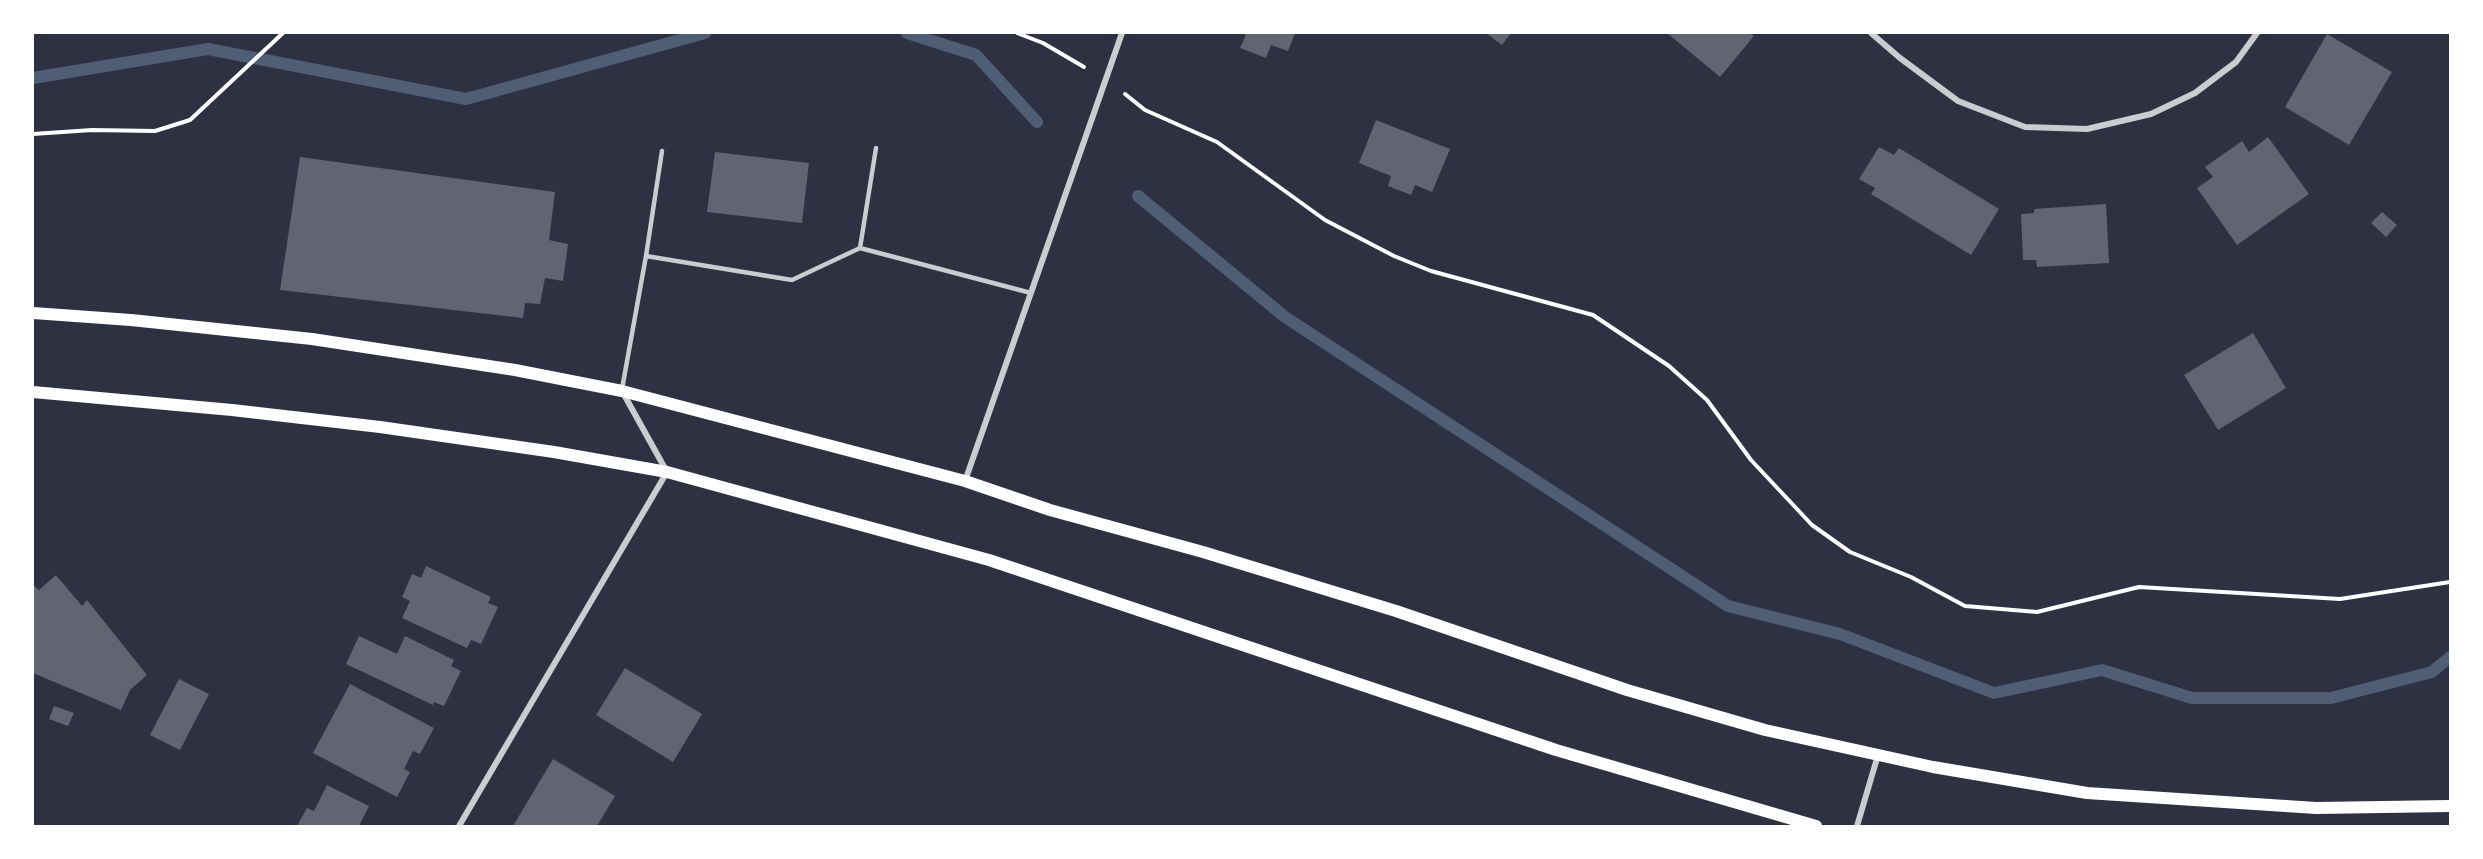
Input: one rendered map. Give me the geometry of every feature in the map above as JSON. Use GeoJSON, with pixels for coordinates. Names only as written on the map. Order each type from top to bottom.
{"type":"FeatureCollection","features":[{"type":"Feature","properties":{"kind":"main road"},"geometry":{"type":"LineString","coordinates":[[33,313],[131,320],[312,339],[515,370],[622,391],[965,481],[1050,510],[1203,552],[1396,611],[1627,690],[1765,730],[1933,767],[2087,793],[2316,808],[2450,806]]}},
{"type":"Feature","properties":{"kind":"main road"},"geometry":{"type":"LineString","coordinates":[[33,392],[232,410],[380,427],[554,452],[667,472],[989,560],[1556,750],[1816,826]]}},
{"type":"Feature","properties":{"kind":"street"},"geometry":{"type":"LineString","coordinates":[[965,481],[1122,33]]}},
{"type":"Feature","properties":{"kind":"street"},"geometry":{"type":"LineString","coordinates":[[1871,33],[1899,58],[1958,101],[2025,127],[2087,129],[2151,114],[2195,93],[2236,62],[2257,33]]}},
{"type":"Feature","properties":{"kind":"street"},"geometry":{"type":"LineString","coordinates":[[459,826],[667,472],[622,391]]}},
{"type":"Feature","properties":{"kind":"street"},"geometry":{"type":"LineString","coordinates":[[1857,826],[1878,755]]}},
{"type":"Feature","properties":{"kind":"lane"},"geometry":{"type":"LineString","coordinates":[[860,249],[876,148]]}},
{"type":"Feature","properties":{"kind":"lane"},"geometry":{"type":"LineString","coordinates":[[622,391],[662,151]]}},
{"type":"Feature","properties":{"kind":"lane"},"geometry":{"type":"LineString","coordinates":[[646,256],[792,280],[860,249],[1031,293]]}},
{"type":"Feature","properties":{"kind":"path"},"geometry":{"type":"LineString","coordinates":[[33,134],[92,130],[155,131],[190,120],[283,33]]}},
{"type":"Feature","properties":{"kind":"path"},"geometry":{"type":"LineString","coordinates":[[1017,33],[1043,43],[1105,78],[1145,110],[1217,142],[1325,220],[1394,256],[1431,270],[1593,315],[1669,366],[1707,400],[1751,460],[1812,525],[1850,552],[1911,577],[1965,606],[2037,612],[2139,587],[2340,599],[2450,582]]}},
{"type":"Feature","properties":{"kind":"building"},"geometry":{"type":"Polygon","coordinates":[[[1242,33],[1295,33],[1288,51],[1271,45],[1266,58],[1240,48],[1246,35],[1242,33]]]}},
{"type":"Feature","properties":{"kind":"building"},"geometry":{"type":"Polygon","coordinates":[[[1486,33],[1511,33],[1502,45],[1486,33]]]}},
{"type":"Feature","properties":{"kind":"building"},"geometry":{"type":"Polygon","coordinates":[[[1667,33],[1750,33],[1754,36],[1720,77],[1667,33]]]}},
{"type":"Feature","properties":{"kind":"building"},"geometry":{"type":"Polygon","coordinates":[[[2327,34],[2392,72],[2349,145],[2285,107],[2327,34]]]}},
{"type":"Feature","properties":{"kind":"building"},"geometry":{"type":"Polygon","coordinates":[[[1376,120],[1450,149],[1432,192],[1415,185],[1411,195],[1388,186],[1391,176],[1359,163],[1376,120]]]}},
{"type":"Feature","properties":{"kind":"building"},"geometry":{"type":"Polygon","coordinates":[[[2268,137],[2309,194],[2237,245],[2197,188],[2213,177],[2205,167],[2242,141],[2249,152],[2268,137]]]}},
{"type":"Feature","properties":{"kind":"building"},"geometry":{"type":"Polygon","coordinates":[[[1879,147],[1894,155],[1899,148],[1999,209],[1971,255],[1871,194],[1875,188],[1859,179],[1879,147]]]}},
{"type":"Feature","properties":{"kind":"building"},"geometry":{"type":"Polygon","coordinates":[[[715,152],[809,163],[802,223],[707,212],[715,152]]]}},
{"type":"Feature","properties":{"kind":"building"},"geometry":{"type":"Polygon","coordinates":[[[300,157],[555,192],[549,240],[568,244],[563,281],[545,278],[540,304],[525,303],[523,318],[280,290],[300,157]]]}},
{"type":"Feature","properties":{"kind":"building"},"geometry":{"type":"Polygon","coordinates":[[[2106,204],[2109,263],[2037,267],[2036,260],[2023,260],[2021,214],[2034,213],[2034,209],[2106,204]]]}},
{"type":"Feature","properties":{"kind":"building"},"geometry":{"type":"Polygon","coordinates":[[[2382,212],[2397,225],[2386,237],[2371,223],[2382,212]]]}},
{"type":"Feature","properties":{"kind":"building"},"geometry":{"type":"Polygon","coordinates":[[[2253,333],[2286,388],[2218,430],[2184,375],[2253,333]]]}},
{"type":"Feature","properties":{"kind":"building"},"geometry":{"type":"Polygon","coordinates":[[[426,566],[491,597],[488,603],[498,607],[481,644],[471,640],[467,648],[402,618],[410,601],[402,597],[412,574],[421,578],[426,566]]]}},
{"type":"Feature","properties":{"kind":"building"},"geometry":{"type":"Polygon","coordinates":[[[56,575],[82,606],[87,600],[147,675],[130,690],[121,710],[33,673],[33,585],[39,590],[56,575]]]}},
{"type":"Feature","properties":{"kind":"building"},"geometry":{"type":"Polygon","coordinates":[[[359,636],[397,654],[405,636],[454,660],[451,666],[461,671],[444,706],[434,702],[433,705],[346,664],[359,636]]]}},
{"type":"Feature","properties":{"kind":"building"},"geometry":{"type":"Polygon","coordinates":[[[625,668],[702,714],[673,762],[596,715],[625,668]]]}},
{"type":"Feature","properties":{"kind":"building"},"geometry":{"type":"Polygon","coordinates":[[[179,679],[209,694],[180,750],[150,735],[179,679]]]}},
{"type":"Feature","properties":{"kind":"building"},"geometry":{"type":"Polygon","coordinates":[[[350,684],[434,728],[420,754],[413,751],[404,769],[410,772],[397,797],[313,753],[350,684]]]}},
{"type":"Feature","properties":{"kind":"building"},"geometry":{"type":"Polygon","coordinates":[[[54,706],[74,713],[68,726],[49,719],[54,706]]]}},
{"type":"Feature","properties":{"kind":"building"},"geometry":{"type":"Polygon","coordinates":[[[553,759],[615,796],[597,826],[513,826],[553,759]]]}},
{"type":"Feature","properties":{"kind":"building"},"geometry":{"type":"Polygon","coordinates":[[[327,785],[369,806],[359,826],[297,826],[307,808],[314,811],[327,785]]]}},
{"type":"Feature","properties":{"kind":"waterway"},"geometry":{"type":"LineString","coordinates":[[33,78],[208,49],[466,99],[705,33]]}},
{"type":"Feature","properties":{"kind":"waterway"},"geometry":{"type":"LineString","coordinates":[[907,33],[976,55],[1037,122]]}},
{"type":"Feature","properties":{"kind":"waterway"},"geometry":{"type":"LineString","coordinates":[[1138,196],[1285,317],[1728,606],[1840,634],[1994,693],[2102,670],[2192,698],[2331,698],[2432,672],[2450,657]]}}]}
